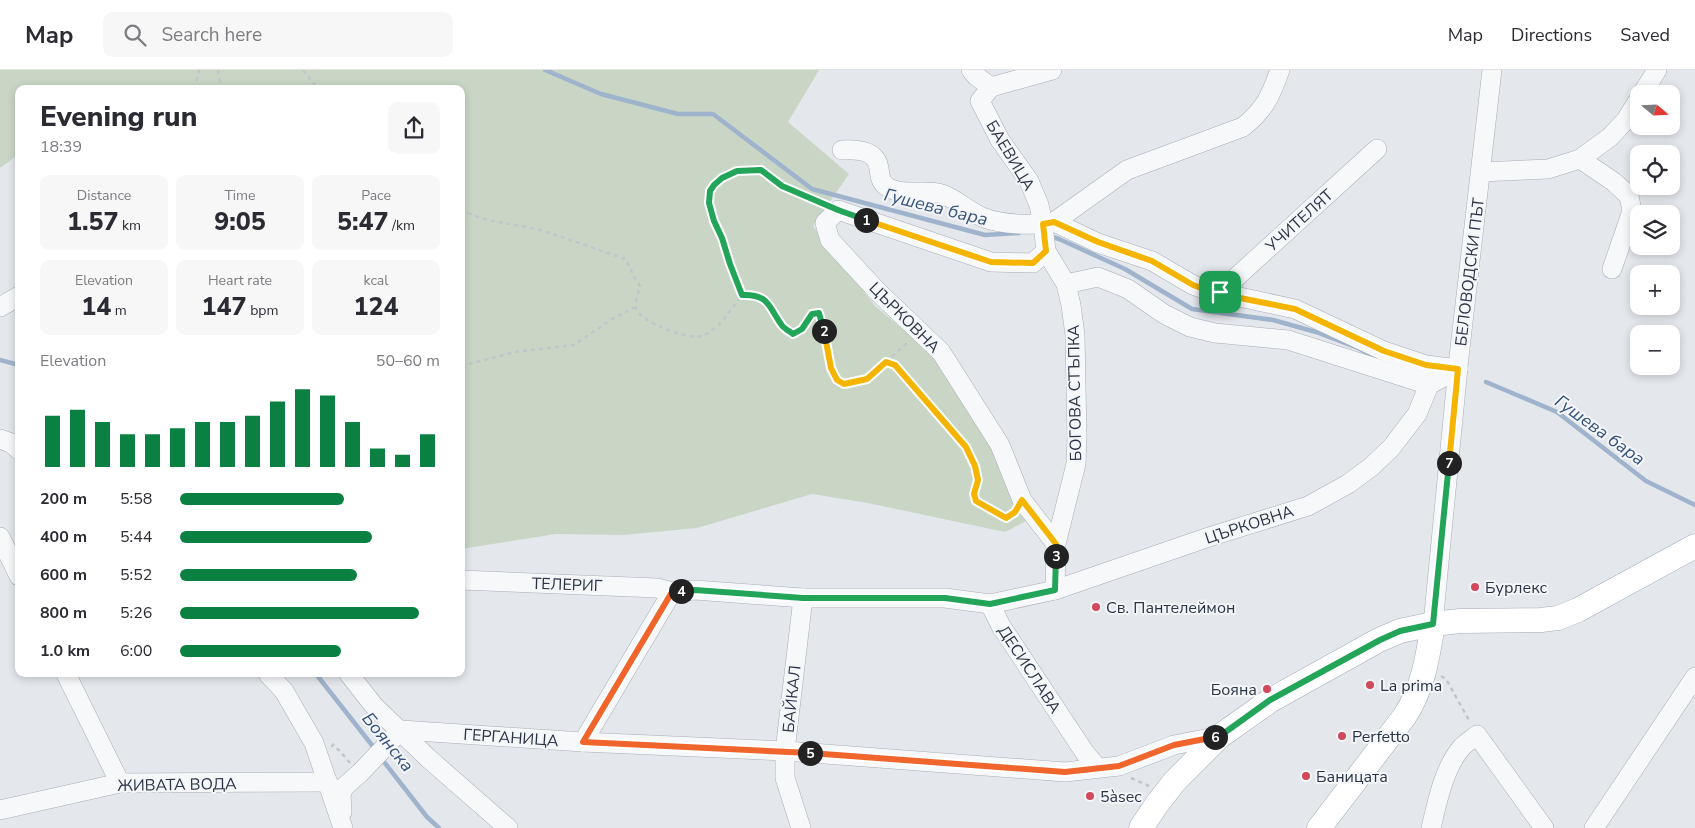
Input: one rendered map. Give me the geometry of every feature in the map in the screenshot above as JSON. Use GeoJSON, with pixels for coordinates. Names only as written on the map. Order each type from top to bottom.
{"type":"FeatureCollection","features":[{"type":"Feature","properties":{"kind":"main road"},"geometry":{"type":"LineString","coordinates":[[1142,828],[1157,804],[1175,781],[1220,736],[1270,700],[1380,640],[1400,631],[1453,621],[1541,620],[1558,618],[1578,610],[1695,546]]}},
{"type":"Feature","properties":{"kind":"main road"},"geometry":{"type":"LineString","coordinates":[[1319,828],[1414,700],[1424,668],[1433,624]]}},
{"type":"Feature","properties":{"kind":"street"},"geometry":{"type":"LineString","coordinates":[[971,70],[992,87],[1052,70]]}},
{"type":"Feature","properties":{"kind":"street"},"geometry":{"type":"LineString","coordinates":[[1049,223],[1127,170],[1243,127],[1258,115],[1269,100],[1280,70]]}},
{"type":"Feature","properties":{"kind":"street","name":"БЕЛОВОДСКИ ПЪТ"},"geometry":{"type":"LineString","coordinates":[[1433,624],[1458,369],[1492,70]]}},
{"type":"Feature","properties":{"kind":"street"},"geometry":{"type":"LineString","coordinates":[[1648,85],[1657,70]]}},
{"type":"Feature","properties":{"kind":"street","name":"БАЕВИЦА"},"geometry":{"type":"LineString","coordinates":[[992,87],[980,101],[1000,140],[1029,181],[1049,223]]}},
{"type":"Feature","properties":{"kind":"street"},"geometry":{"type":"LineString","coordinates":[[1481,172],[1548,169],[1580,159],[1610,137],[1630,114]]}},
{"type":"Feature","properties":{"kind":"street"},"geometry":{"type":"LineString","coordinates":[[842,150],[859,149],[871,155],[879,166],[880,179],[888,187],[901,192],[941,194],[982,217],[1008,223],[1049,223],[1152,261],[1193,285],[1207,290],[1295,309],[1384,351],[1426,365],[1458,369]]}},
{"type":"Feature","properties":{"kind":"street","name":"УЧИТЕЛЯТ"},"geometry":{"type":"LineString","coordinates":[[1220,292],[1377,149]]}},
{"type":"Feature","properties":{"kind":"street"},"geometry":{"type":"LineString","coordinates":[[1580,159],[1614,182],[1630,196],[1632,211],[1612,269]]}},
{"type":"Feature","properties":{"kind":"street"},"geometry":{"type":"LineString","coordinates":[[831,217],[991,262],[1033,263],[1046,251]]}},
{"type":"Feature","properties":{"kind":"street","name":"ЦЪРКОВНА"},"geometry":{"type":"LineString","coordinates":[[831,217],[830,240],[878,292],[941,352],[1000,445],[1022,500],[1056,544]]}},
{"type":"Feature","properties":{"kind":"street","name":"БОГОВА СТЪПКА"},"geometry":{"type":"LineString","coordinates":[[1049,223],[1046,251],[1066,284],[1076,334],[1078,438],[1076,464],[1056,544],[1055,590]]}},
{"type":"Feature","properties":{"kind":"street"},"geometry":{"type":"LineString","coordinates":[[1066,284],[1098,277],[1128,289],[1164,314],[1190,326],[1215,333],[1288,340],[1429,385],[1458,369]]}},
{"type":"Feature","properties":{"kind":"street"},"geometry":{"type":"LineString","coordinates":[[0,307],[15,298]]}},
{"type":"Feature","properties":{"kind":"street","name":"ЦЪРКОВНА"},"geometry":{"type":"LineString","coordinates":[[990,604],[1055,590],[1209,536],[1308,506],[1348,484],[1371,467],[1391,448],[1417,414],[1429,385]]}},
{"type":"Feature","properties":{"kind":"street"},"geometry":{"type":"LineString","coordinates":[[0,439],[15,446]]}},
{"type":"Feature","properties":{"kind":"street"},"geometry":{"type":"LineString","coordinates":[[0,537],[15,568]]}},
{"type":"Feature","properties":{"kind":"street","name":"ТЕЛЕРИГ"},"geometry":{"type":"LineString","coordinates":[[465,580],[657,588],[672,592]]}},
{"type":"Feature","properties":{"kind":"street"},"geometry":{"type":"LineString","coordinates":[[583,742],[672,592],[695,590],[803,598],[945,598],[990,604]]}},
{"type":"Feature","properties":{"kind":"street","name":"БАЙКАЛ"},"geometry":{"type":"LineString","coordinates":[[799,827],[785,778],[785,751],[803,598]]}},
{"type":"Feature","properties":{"kind":"street","name":"ДЕСИСЛАВА"},"geometry":{"type":"LineString","coordinates":[[990,604],[1001,626],[1097,767]]}},
{"type":"Feature","properties":{"kind":"street"},"geometry":{"type":"LineString","coordinates":[[67,677],[120,783]]}},
{"type":"Feature","properties":{"kind":"street"},"geometry":{"type":"LineString","coordinates":[[271,677],[284,692],[314,743],[343,825]]}},
{"type":"Feature","properties":{"kind":"street"},"geometry":{"type":"LineString","coordinates":[[351,677],[374,706],[428,758],[508,828]]}},
{"type":"Feature","properties":{"kind":"street"},"geometry":{"type":"LineString","coordinates":[[1594,828],[1695,677]]}},
{"type":"Feature","properties":{"kind":"street"},"geometry":{"type":"LineString","coordinates":[[343,825],[341,804],[344,787],[401,730]]}},
{"type":"Feature","properties":{"kind":"street","name":"ГЕРГАНИЦА"},"geometry":{"type":"LineString","coordinates":[[401,730],[583,742],[785,751],[1065,772],[1119,766],[1174,745],[1220,736]]}},
{"type":"Feature","properties":{"kind":"street"},"geometry":{"type":"LineString","coordinates":[[1431,828],[1442,786],[1454,758],[1462,747],[1477,735],[1541,827]]}},
{"type":"Feature","properties":{"kind":"street","name":"ЖИВАТА ВОДА"},"geometry":{"type":"LineString","coordinates":[[0,810],[120,783],[328,782]]}},
{"type":"Feature","properties":{"kind":"path"},"geometry":{"type":"LineString","coordinates":[[196,85],[199,70]]}},
{"type":"Feature","properties":{"kind":"path"},"geometry":{"type":"LineString","coordinates":[[218,70],[220,85]]}},
{"type":"Feature","properties":{"kind":"path"},"geometry":{"type":"LineString","coordinates":[[303,70],[315,85]]}},
{"type":"Feature","properties":{"kind":"path"},"geometry":{"type":"LineString","coordinates":[[742,295],[709,203],[710,191],[714,185],[722,178],[737,171],[761,170],[782,186],[831,217]]}},
{"type":"Feature","properties":{"kind":"path"},"geometry":{"type":"LineString","coordinates":[[465,212],[513,226],[538,230],[626,259],[640,286],[635,307],[639,313],[669,330],[682,334],[700,337],[719,326],[742,295]]}},
{"type":"Feature","properties":{"kind":"path"},"geometry":{"type":"LineString","coordinates":[[742,295],[759,296],[771,306],[782,326],[793,334],[802,329],[812,314],[819,313],[825,333],[831,368],[837,380],[844,384],[867,379],[920,332]]}},
{"type":"Feature","properties":{"kind":"path"},"geometry":{"type":"LineString","coordinates":[[465,365],[515,352],[574,345],[612,319],[635,307]]}},
{"type":"Feature","properties":{"kind":"path"},"geometry":{"type":"LineString","coordinates":[[886,362],[895,365],[966,447],[975,466],[978,480],[974,494],[976,501],[1006,518],[1015,512],[1022,500]]}},
{"type":"Feature","properties":{"kind":"path"},"geometry":{"type":"LineString","coordinates":[[1424,668],[1446,679],[1477,735]]}},
{"type":"Feature","properties":{"kind":"path"},"geometry":{"type":"LineString","coordinates":[[334,744],[332,746],[339,750],[359,773]]}},
{"type":"Feature","properties":{"kind":"path"},"geometry":{"type":"LineString","coordinates":[[1134,780],[1144,784]]}},
{"type":"Feature","properties":{"kind":"green space"},"geometry":{"type":"Polygon","coordinates":[[[0,70],[819,70],[788,122],[849,174],[813,226],[875,306],[929,351],[997,452],[1026,521],[1005,532],[868,503],[812,494],[697,528],[623,535],[556,534],[465,548],[465,85],[15,85],[15,157],[0,168],[0,70]]]}},
{"type":"Feature","properties":{"kind":"waterway","name":"Гушева бара"},"geometry":{"type":"LineString","coordinates":[[545,70],[601,94],[678,114],[713,114],[812,189],[985,235],[1019,233]]}},
{"type":"Feature","properties":{"kind":"waterway","name":"Гушева бара"},"geometry":{"type":"LineString","coordinates":[[1049,236],[1125,269],[1192,309],[1273,320],[1316,332],[1358,348],[1380,360]]}},
{"type":"Feature","properties":{"kind":"waterway","name":"Боянска"},"geometry":{"type":"LineString","coordinates":[[0,360],[15,364]]}},
{"type":"Feature","properties":{"kind":"waterway","name":"Гушева бара"},"geometry":{"type":"LineString","coordinates":[[1486,382],[1557,412],[1646,481],[1695,505]]}},
{"type":"Feature","properties":{"kind":"waterway","name":"Боянска"},"geometry":{"type":"LineString","coordinates":[[318,677],[375,749]]}},
{"type":"Feature","properties":{"kind":"waterway","name":"Боянска"},"geometry":{"type":"LineString","coordinates":[[381,758],[427,817],[439,828]]}},
{"type":"Feature","properties":{"kind":"place","name":"Бурлекс"},"geometry":{"type":"Point","coordinates":[1475,587]}},
{"type":"Feature","properties":{"kind":"place","name":"Св. Пантелеймон"},"geometry":{"type":"Point","coordinates":[1096,607]}},
{"type":"Feature","properties":{"kind":"place","name":"La prima"},"geometry":{"type":"Point","coordinates":[1370,685]}},
{"type":"Feature","properties":{"kind":"place","name":"Бояна"},"geometry":{"type":"Point","coordinates":[1267,689]}},
{"type":"Feature","properties":{"kind":"place","name":"Perfetto"},"geometry":{"type":"Point","coordinates":[1342,736]}},
{"type":"Feature","properties":{"kind":"place","name":"Баницата"},"geometry":{"type":"Point","coordinates":[1306,776]}},
{"type":"Feature","properties":{"kind":"place","name":"5àsec"},"geometry":{"type":"Point","coordinates":[1090,796]}},
{"type":"Feature","properties":{"kind":"route"},"geometry":{"type":"LineString","coordinates":[[761,170],[782,186],[838,210],[991,262],[1033,263],[1046,251],[1043,224],[1054,222],[1098,242],[1152,261],[1193,285],[1220,292],[1235,297],[1295,309],[1384,351],[1426,365],[1458,369],[1433,624],[1400,631],[1380,640],[1270,700],[1220,736],[1174,745],[1119,766],[1065,772],[785,751],[583,742],[672,592],[695,590],[803,598],[945,598],[990,604],[1055,590],[1056,544],[1022,500],[1015,512],[1006,518],[976,501],[974,494],[978,480],[975,466],[966,447],[895,365],[886,362],[867,379],[844,384],[837,380],[831,368],[825,333],[819,313],[812,314],[802,329],[793,334],[782,326],[771,306],[759,296],[751,294],[742,295],[709,203],[710,191],[722,178],[737,171],[761,170]]}}]}
